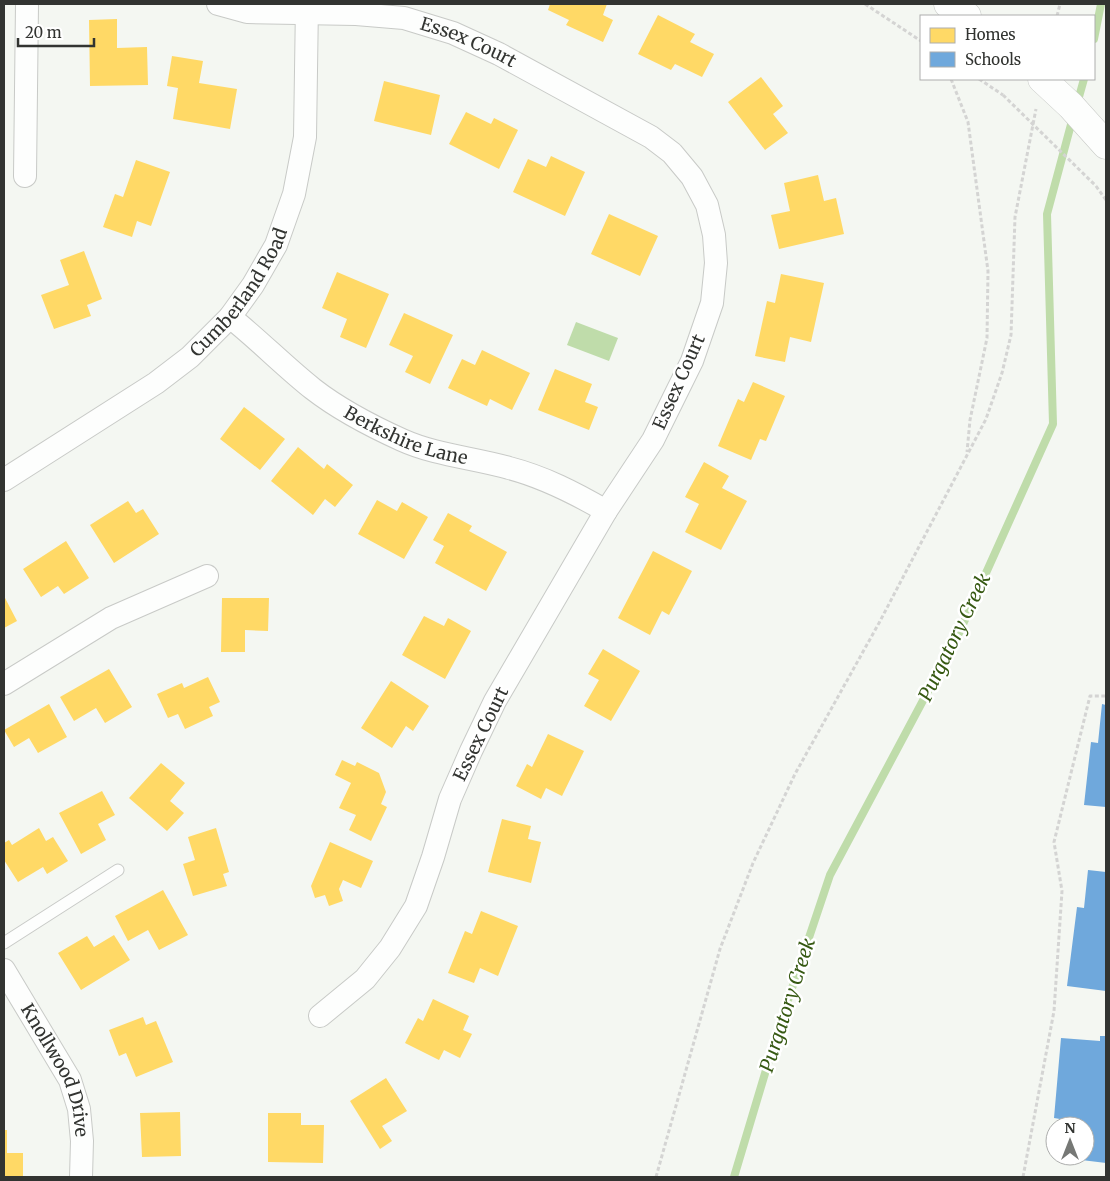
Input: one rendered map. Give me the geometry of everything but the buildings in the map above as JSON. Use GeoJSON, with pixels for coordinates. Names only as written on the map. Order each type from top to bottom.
{"type":"FeatureCollection","features":[{"type":"Feature","properties":{"kind":"street"},"geometry":{"type":"LineString","coordinates":[[25,176],[26,4]]}},
{"type":"Feature","properties":{"kind":"street","name":"Essex Court"},"geometry":{"type":"LineString","coordinates":[[218,4],[247,12],[307,9],[404,18],[452,33],[499,54],[651,137],[672,153],[692,177],[707,205],[714,235],[716,263],[712,303],[692,361],[653,440],[606,511],[496,701],[450,799],[416,906],[390,948],[365,979],[320,1016]]}},
{"type":"Feature","properties":{"kind":"street"},"geometry":{"type":"LineString","coordinates":[[948,4],[965,15]]}},
{"type":"Feature","properties":{"kind":"street","name":"Cumberland Road"},"geometry":{"type":"LineString","coordinates":[[4,480],[156,383],[190,357],[230,317],[254,285],[276,245],[294,194],[305,137],[307,9]]}},
{"type":"Feature","properties":{"kind":"street"},"geometry":{"type":"LineString","coordinates":[[1040,91],[1070,106],[1106,145]]}},
{"type":"Feature","properties":{"kind":"street","name":"Berkshire Lane"},"geometry":{"type":"LineString","coordinates":[[230,317],[257,338],[289,369],[315,390],[353,416],[404,441],[458,457],[508,468],[549,481],[606,511]]}},
{"type":"Feature","properties":{"kind":"street"},"geometry":{"type":"LineString","coordinates":[[4,684],[111,618],[207,576]]}},
{"type":"Feature","properties":{"kind":"street","name":"Knollwood Drive"},"geometry":{"type":"LineString","coordinates":[[4,970],[70,1080],[79,1109],[82,1140],[81,1177]]}},
{"type":"Feature","properties":{"kind":"lane"},"geometry":{"type":"LineString","coordinates":[[4,943],[118,870]]}},
{"type":"Feature","properties":{"kind":"path"},"geometry":{"type":"LineString","coordinates":[[865,4],[920,39]]}},
{"type":"Feature","properties":{"kind":"path"},"geometry":{"type":"LineString","coordinates":[[951,80],[968,122],[988,271],[987,338],[970,420],[966,454]]}},
{"type":"Feature","properties":{"kind":"path"},"geometry":{"type":"LineString","coordinates":[[981,80],[1003,94],[1096,186],[1106,200]]}},
{"type":"Feature","properties":{"kind":"path"},"geometry":{"type":"LineString","coordinates":[[656,1177],[720,949],[753,863],[795,774],[879,623],[986,419],[1002,373],[1011,335],[1015,217],[1040,91]]}},
{"type":"Feature","properties":{"kind":"path"},"geometry":{"type":"LineString","coordinates":[[1023,1177],[1054,1011],[1062,891],[1054,842],[1090,696],[1106,696]]}},
{"type":"Feature","properties":{"kind":"shaded area"},"geometry":{"type":"Polygon","coordinates":[[[576,322],[618,338],[609,361],[567,345],[576,322]]]}},
{"type":"Feature","properties":{"kind":"waterway","name":"Purgatory Creek"},"geometry":{"type":"LineString","coordinates":[[1095,34],[1101,4]]}},
{"type":"Feature","properties":{"kind":"waterway","name":"Purgatory Creek"},"geometry":{"type":"LineString","coordinates":[[1077,104],[1084,80]]}},
{"type":"Feature","properties":{"kind":"waterway","name":"Purgatory Creek"},"geometry":{"type":"LineString","coordinates":[[734,1177],[778,1030],[830,875],[959,633],[1053,424],[1047,214],[1073,117]]}}]}
